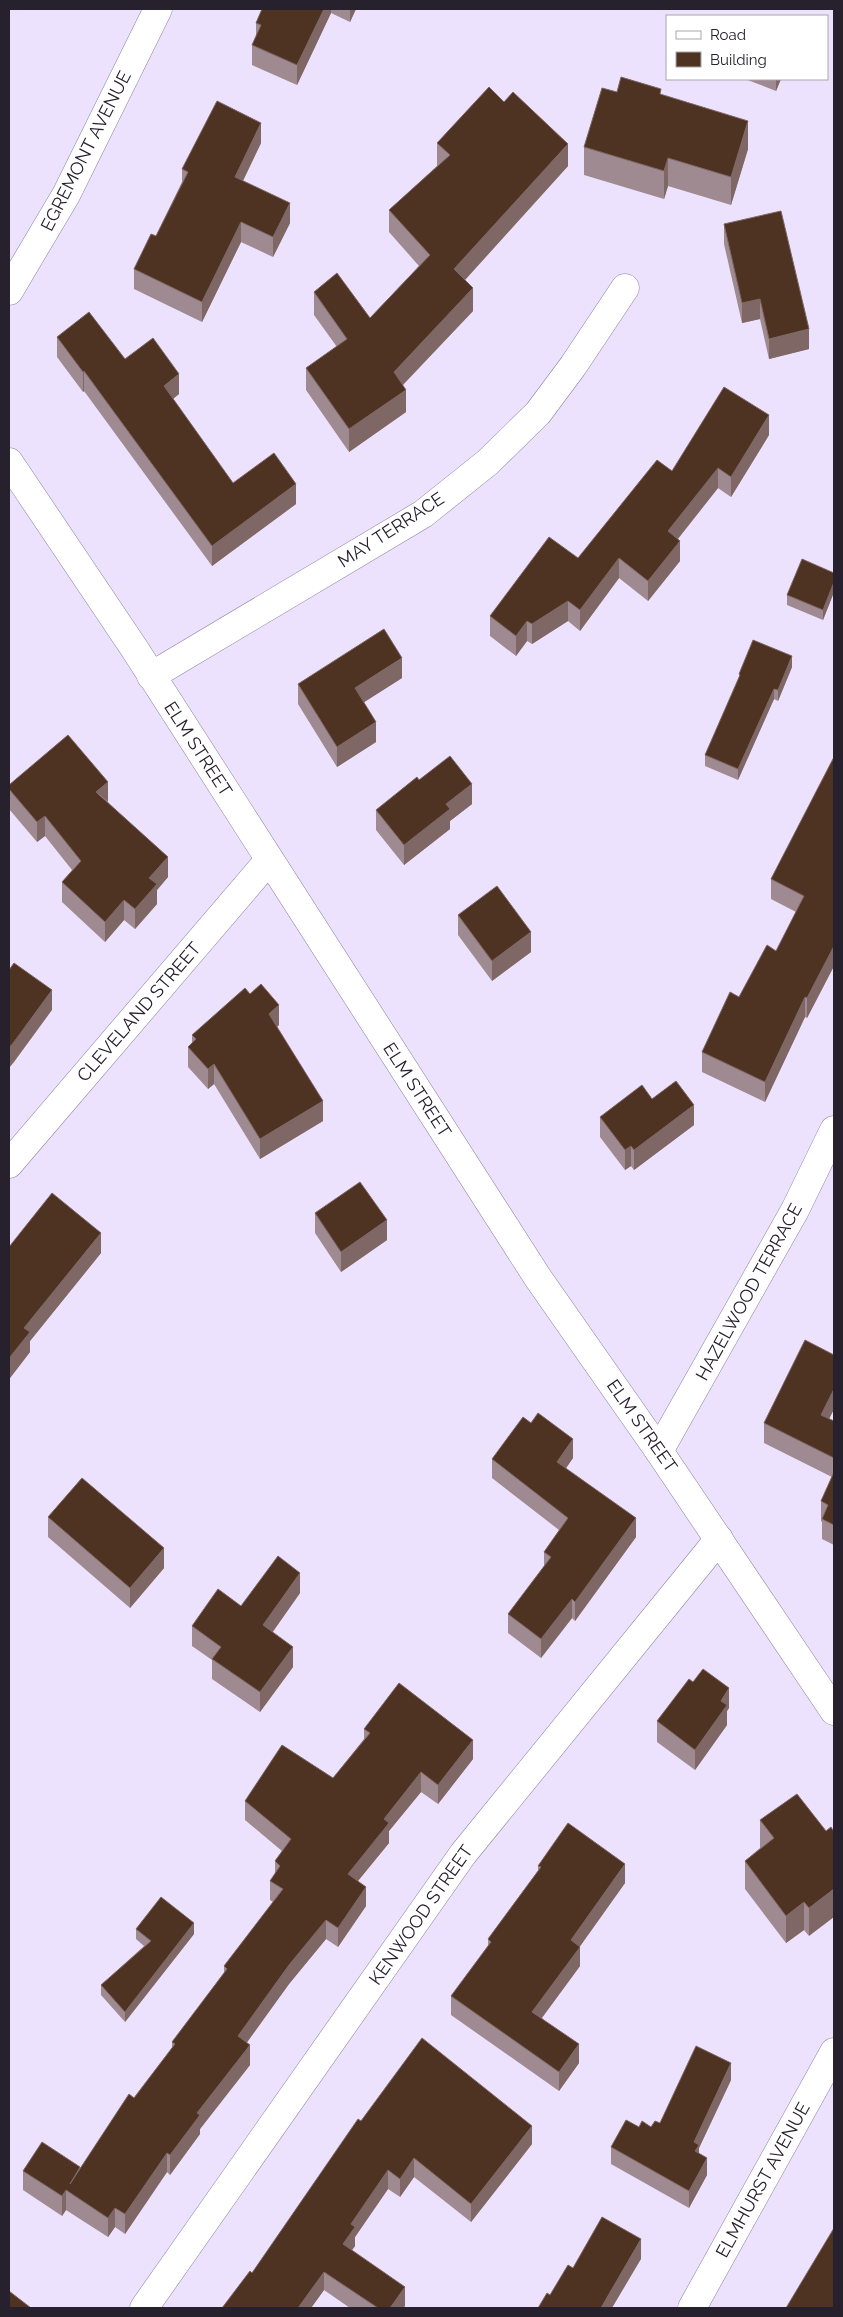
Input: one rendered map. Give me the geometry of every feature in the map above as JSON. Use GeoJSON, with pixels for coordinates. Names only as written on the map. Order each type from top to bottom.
{"type":"FeatureCollection","features":[{"type":"Feature","properties":{"kind":"street","name":"EGREMONT AVENUE"},"geometry":{"type":"LineString","coordinates":[[9,291],[66,195],[158,9]]}},
{"type":"Feature","properties":{"kind":"street","name":"MAY TERRACE"},"geometry":{"type":"LineString","coordinates":[[151,676],[423,514],[488,462],[538,413],[573,366],[625,288]]}},
{"type":"Feature","properties":{"kind":"street","name":"ELM STREET"},"geometry":{"type":"LineString","coordinates":[[9,462],[151,676],[538,1278],[660,1451],[834,1711]]}},
{"type":"Feature","properties":{"kind":"street","name":"CLEVELAND STREET"},"geometry":{"type":"LineString","coordinates":[[9,1164],[269,860]]}},
{"type":"Feature","properties":{"kind":"street","name":"HAZELWOOD TERRACE"},"geometry":{"type":"LineString","coordinates":[[660,1451],[795,1210],[834,1130]]}},
{"type":"Feature","properties":{"kind":"street","name":"KENWOOD STREET"},"geometry":{"type":"LineString","coordinates":[[144,2308],[463,1854],[719,1539]]}},
{"type":"Feature","properties":{"kind":"street","name":"ELMHURST AVENUE"},"geometry":{"type":"LineString","coordinates":[[692,2308],[834,2052]]}},
{"type":"Feature","properties":{"kind":"building"},"geometry":{"type":"Polygon","coordinates":[[[262,9],[324,9],[297,65],[252,45],[261,25],[256,23],[262,9]]]}},
{"type":"Feature","properties":{"kind":"building"},"geometry":{"type":"Polygon","coordinates":[[[621,77],[661,89],[660,94],[748,121],[731,177],[668,158],[664,171],[584,147],[602,88],[617,92],[621,77]]]}},
{"type":"Feature","properties":{"kind":"building"},"geometry":{"type":"Polygon","coordinates":[[[489,87],[504,102],[513,92],[568,144],[454,269],[473,288],[394,372],[406,390],[349,429],[306,368],[347,339],[314,292],[337,273],[370,318],[430,255],[389,210],[450,155],[437,143],[489,87]]]}},
{"type":"Feature","properties":{"kind":"building"},"geometry":{"type":"Polygon","coordinates":[[[217,101],[261,123],[235,177],[290,203],[273,237],[241,222],[202,302],[134,269],[151,234],[156,236],[188,172],[182,169],[217,101]]]}},
{"type":"Feature","properties":{"kind":"building"},"geometry":{"type":"Polygon","coordinates":[[[781,211],[809,329],[769,339],[760,299],[742,303],[724,224],[781,211]]]}},
{"type":"Feature","properties":{"kind":"building"},"geometry":{"type":"Polygon","coordinates":[[[89,312],[125,359],[153,338],[179,374],[164,386],[233,483],[274,453],[296,484],[212,546],[57,337],[89,312]]]}},
{"type":"Feature","properties":{"kind":"building"},"geometry":{"type":"Polygon","coordinates":[[[724,387],[769,415],[731,477],[718,468],[668,531],[680,541],[648,581],[619,558],[580,610],[568,601],[532,624],[527,621],[516,636],[490,616],[549,537],[578,558],[657,460],[672,471],[724,387]]]}},
{"type":"Feature","properties":{"kind":"building"},"geometry":{"type":"Polygon","coordinates":[[[802,559],[834,573],[834,582],[823,610],[787,595],[802,559]]]}},
{"type":"Feature","properties":{"kind":"building"},"geometry":{"type":"Polygon","coordinates":[[[384,629],[402,658],[355,688],[376,722],[337,747],[298,684],[384,629]]]}},
{"type":"Feature","properties":{"kind":"building"},"geometry":{"type":"Polygon","coordinates":[[[753,640],[792,656],[778,690],[774,689],[738,769],[705,755],[753,640]]]}},
{"type":"Feature","properties":{"kind":"building"},"geometry":{"type":"Polygon","coordinates":[[[68,735],[108,782],[96,792],[168,857],[149,878],[157,884],[135,909],[124,900],[105,922],[62,882],[81,861],[45,816],[37,822],[9,789],[9,785],[68,735]]]}},
{"type":"Feature","properties":{"kind":"building"},"geometry":{"type":"Polygon","coordinates":[[[450,756],[472,784],[446,804],[450,809],[404,845],[376,810],[417,777],[419,780],[450,756]]]}},
{"type":"Feature","properties":{"kind":"building"},"geometry":{"type":"Polygon","coordinates":[[[834,757],[834,946],[807,998],[805,997],[765,1082],[702,1052],[730,992],[739,997],[767,945],[776,951],[804,896],[771,879],[834,757]]]}},
{"type":"Feature","properties":{"kind":"building"},"geometry":{"type":"Polygon","coordinates":[[[497,886],[531,932],[492,961],[458,915],[497,886]]]}},
{"type":"Feature","properties":{"kind":"building"},"geometry":{"type":"Polygon","coordinates":[[[14,963],[52,990],[9,1048],[9,970],[14,963]]]}},
{"type":"Feature","properties":{"kind":"building"},"geometry":{"type":"Polygon","coordinates":[[[261,984],[279,1005],[269,1014],[323,1101],[260,1139],[214,1064],[208,1069],[188,1047],[196,1039],[192,1035],[245,988],[250,994],[261,984]]]}},
{"type":"Feature","properties":{"kind":"building"},"geometry":{"type":"Polygon","coordinates":[[[676,1081],[694,1105],[634,1150],[631,1146],[625,1150],[600,1117],[642,1085],[652,1099],[676,1081]]]}},
{"type":"Feature","properties":{"kind":"building"},"geometry":{"type":"Polygon","coordinates":[[[360,1182],[387,1220],[341,1252],[315,1213],[360,1182]]]}},
{"type":"Feature","properties":{"kind":"building"},"geometry":{"type":"Polygon","coordinates":[[[52,1193],[101,1233],[24,1328],[30,1332],[10,1357],[9,1247],[52,1193]]]}},
{"type":"Feature","properties":{"kind":"building"},"geometry":{"type":"Polygon","coordinates":[[[805,1340],[834,1355],[834,1389],[821,1415],[834,1421],[834,1458],[764,1423],[805,1340]]]}},
{"type":"Feature","properties":{"kind":"building"},"geometry":{"type":"Polygon","coordinates":[[[538,1413],[573,1439],[557,1462],[636,1518],[575,1602],[572,1599],[541,1639],[508,1614],[551,1557],[544,1552],[568,1518],[492,1459],[523,1417],[531,1423],[538,1413]]]}},
{"type":"Feature","properties":{"kind":"building"},"geometry":{"type":"Polygon","coordinates":[[[834,1472],[834,1525],[822,1519],[828,1505],[821,1501],[834,1472]]]}},
{"type":"Feature","properties":{"kind":"building"},"geometry":{"type":"Polygon","coordinates":[[[82,1478],[164,1548],[130,1588],[48,1517],[82,1478]]]}},
{"type":"Feature","properties":{"kind":"building"},"geometry":{"type":"Polygon","coordinates":[[[278,1556],[300,1573],[263,1625],[293,1647],[260,1692],[212,1659],[221,1647],[192,1626],[218,1589],[241,1606],[278,1556]]]}},
{"type":"Feature","properties":{"kind":"building"},"geometry":{"type":"Polygon","coordinates":[[[703,1669],[729,1688],[721,1701],[727,1705],[695,1750],[657,1721],[689,1679],[693,1682],[703,1669]]]}},
{"type":"Feature","properties":{"kind":"building"},"geometry":{"type":"Polygon","coordinates":[[[399,1683],[473,1740],[438,1785],[421,1772],[384,1819],[389,1823],[348,1874],[366,1887],[338,1928],[326,1920],[289,1965],[238,2036],[250,2045],[197,2113],[200,2115],[170,2155],[167,2153],[125,2214],[115,2208],[108,2218],[66,2190],[62,2196],[23,2171],[42,2142],[80,2167],[70,2184],[129,2094],[134,2098],[175,2044],[172,2042],[227,1969],[224,1966],[283,1889],[270,1881],[280,1866],[275,1861],[291,1839],[245,1801],[282,1745],[333,1778],[370,1733],[364,1729],[399,1683]]]}},
{"type":"Feature","properties":{"kind":"building"},"geometry":{"type":"Polygon","coordinates":[[[797,1794],[826,1831],[831,1827],[834,1832],[834,1889],[809,1908],[804,1902],[786,1916],[745,1861],[774,1838],[760,1820],[797,1794]]]}},
{"type":"Feature","properties":{"kind":"building"},"geometry":{"type":"Polygon","coordinates":[[[568,1823],[625,1864],[571,1940],[580,1947],[532,2012],[579,2044],[559,2072],[451,1996],[491,1942],[488,1939],[541,1867],[538,1866],[568,1823]]]}},
{"type":"Feature","properties":{"kind":"building"},"geometry":{"type":"Polygon","coordinates":[[[161,1897],[194,1923],[125,2012],[101,1985],[151,1941],[136,1929],[161,1897]]]}},
{"type":"Feature","properties":{"kind":"building"},"geometry":{"type":"Polygon","coordinates":[[[422,2038],[532,2126],[471,2204],[414,2158],[400,2179],[388,2170],[351,2224],[355,2227],[343,2244],[405,2287],[390,2308],[378,2308],[324,2272],[298,2308],[222,2308],[250,2271],[252,2273],[358,2119],[361,2121],[422,2038]]]}},
{"type":"Feature","properties":{"kind":"building"},"geometry":{"type":"Polygon","coordinates":[[[696,2046],[731,2063],[694,2142],[699,2145],[695,2151],[707,2158],[689,2191],[611,2147],[626,2120],[639,2127],[642,2121],[651,2127],[655,2121],[660,2123],[696,2046]]]}},
{"type":"Feature","properties":{"kind":"building"},"geometry":{"type":"Polygon","coordinates":[[[602,2217],[641,2239],[601,2308],[538,2308],[547,2293],[550,2295],[568,2265],[573,2268],[602,2217]]]}},
{"type":"Feature","properties":{"kind":"building"},"geometry":{"type":"Polygon","coordinates":[[[834,2228],[834,2308],[786,2308],[834,2228]]]}},
{"type":"Feature","properties":{"kind":"building"},"geometry":{"type":"Polygon","coordinates":[[[9,2291],[31,2308],[9,2308],[9,2291]]]}}]}
